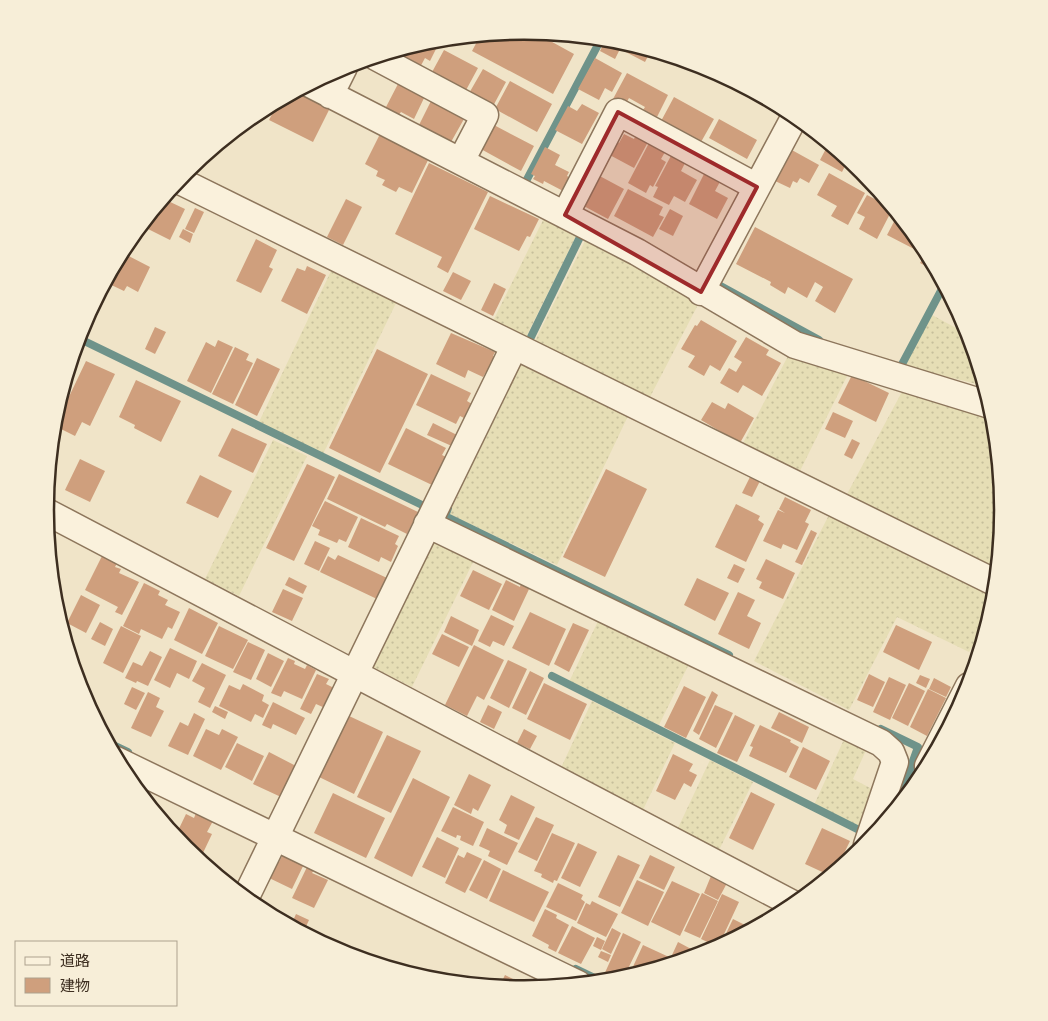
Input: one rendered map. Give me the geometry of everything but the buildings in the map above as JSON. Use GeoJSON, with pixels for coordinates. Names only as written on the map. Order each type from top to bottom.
{"type":"FeatureCollection","features":[{"type":"Feature","properties":{"kind":"street"},"geometry":{"type":"LineString","coordinates":[[384,61],[485,116],[460,161]]}},
{"type":"Feature","properties":{"kind":"street"},"geometry":{"type":"LineString","coordinates":[[320,89],[636,252],[795,346],[981,402]]}},
{"type":"Feature","properties":{"kind":"street"},"geometry":{"type":"LineString","coordinates":[[565,215],[618,112],[757,187]]}},
{"type":"Feature","properties":{"kind":"street"},"geometry":{"type":"LineString","coordinates":[[701,292],[791,123]]}},
{"type":"Feature","properties":{"kind":"street"},"geometry":{"type":"LineString","coordinates":[[186,184],[989,579]]}},
{"type":"Feature","properties":{"kind":"street"},"geometry":{"type":"LineString","coordinates":[[249,892],[514,347]]}},
{"type":"Feature","properties":{"kind":"street"},"geometry":{"type":"LineString","coordinates":[[53,515],[787,901]]}},
{"type":"Feature","properties":{"kind":"street"},"geometry":{"type":"LineString","coordinates":[[428,524],[881,743],[891,752],[895,762],[872,827]]}},
{"type":"Feature","properties":{"kind":"street"},"geometry":{"type":"LineString","coordinates":[[130,767],[567,979]]}},
{"type":"Feature","properties":{"kind":"highlighted area"},"geometry":{"type":"Polygon","coordinates":[[[618,112],[757,187],[701,292],[565,215],[618,112]]]}},
{"type":"Feature","properties":{"kind":"shaded area"},"geometry":{"type":"Polygon","coordinates":[[[545,216],[578,232],[526,337],[493,321],[545,216]]]}},
{"type":"Feature","properties":{"kind":"shaded area"},"geometry":{"type":"Polygon","coordinates":[[[587,237],[700,301],[650,397],[535,341],[587,237]]]}},
{"type":"Feature","properties":{"kind":"shaded area"},"geometry":{"type":"Polygon","coordinates":[[[332,269],[397,301],[323,454],[259,422],[332,269]]]}},
{"type":"Feature","properties":{"kind":"shaded area"},"geometry":{"type":"Polygon","coordinates":[[[932,315],[959,329],[977,384],[904,366],[932,315]]]}},
{"type":"Feature","properties":{"kind":"shaded area"},"geometry":{"type":"Polygon","coordinates":[[[791,350],[849,372],[799,473],[742,445],[791,350]]]}},
{"type":"Feature","properties":{"kind":"shaded area"},"geometry":{"type":"Polygon","coordinates":[[[522,362],[629,414],[557,565],[449,514],[522,362]]]}},
{"type":"Feature","properties":{"kind":"shaded area"},"geometry":{"type":"Polygon","coordinates":[[[904,388],[983,410],[993,480],[994,510],[990,569],[846,496],[904,388]]]}},
{"type":"Feature","properties":{"kind":"shaded area"},"geometry":{"type":"Polygon","coordinates":[[[273,440],[307,456],[239,596],[205,579],[273,440]]]}},
{"type":"Feature","properties":{"kind":"shaded area"},"geometry":{"type":"Polygon","coordinates":[[[830,513],[987,590],[976,641],[969,652],[897,617],[849,710],[754,661],[830,513]]]}},
{"type":"Feature","properties":{"kind":"shaded area"},"geometry":{"type":"Polygon","coordinates":[[[431,534],[476,556],[412,687],[368,665],[431,534]]]}},
{"type":"Feature","properties":{"kind":"shaded area"},"geometry":{"type":"Polygon","coordinates":[[[600,617],[691,660],[659,725],[569,682],[600,617]]]}},
{"type":"Feature","properties":{"kind":"shaded area"},"geometry":{"type":"Polygon","coordinates":[[[592,701],[675,743],[642,812],[560,770],[592,701]]]}},
{"type":"Feature","properties":{"kind":"shaded area"},"geometry":{"type":"Polygon","coordinates":[[[846,735],[868,746],[853,779],[876,791],[863,829],[814,805],[846,735]]]}},
{"type":"Feature","properties":{"kind":"shaded area"},"geometry":{"type":"Polygon","coordinates":[[[710,760],[753,782],[718,852],[677,830],[710,760]]]}},
{"type":"Feature","properties":{"kind":"waterway"},"geometry":{"type":"LineString","coordinates":[[524,185],[597,46]]}},
{"type":"Feature","properties":{"kind":"waterway"},"geometry":{"type":"LineString","coordinates":[[531,337],[581,235]]}},
{"type":"Feature","properties":{"kind":"waterway"},"geometry":{"type":"LineString","coordinates":[[715,283],[819,340]]}},
{"type":"Feature","properties":{"kind":"waterway"},"geometry":{"type":"LineString","coordinates":[[900,368],[940,292]]}},
{"type":"Feature","properties":{"kind":"waterway"},"geometry":{"type":"LineString","coordinates":[[85,341],[422,505]]}},
{"type":"Feature","properties":{"kind":"waterway"},"geometry":{"type":"LineString","coordinates":[[448,508],[445,516],[729,655]]}},
{"type":"Feature","properties":{"kind":"waterway"},"geometry":{"type":"LineString","coordinates":[[552,676],[861,831]]}},
{"type":"Feature","properties":{"kind":"waterway"},"geometry":{"type":"LineString","coordinates":[[881,729],[918,747],[903,788]]}},
{"type":"Feature","properties":{"kind":"waterway"},"geometry":{"type":"LineString","coordinates":[[118,747],[128,752]]}},
{"type":"Feature","properties":{"kind":"waterway"},"geometry":{"type":"LineString","coordinates":[[576,969],[591,976]]}}]}
